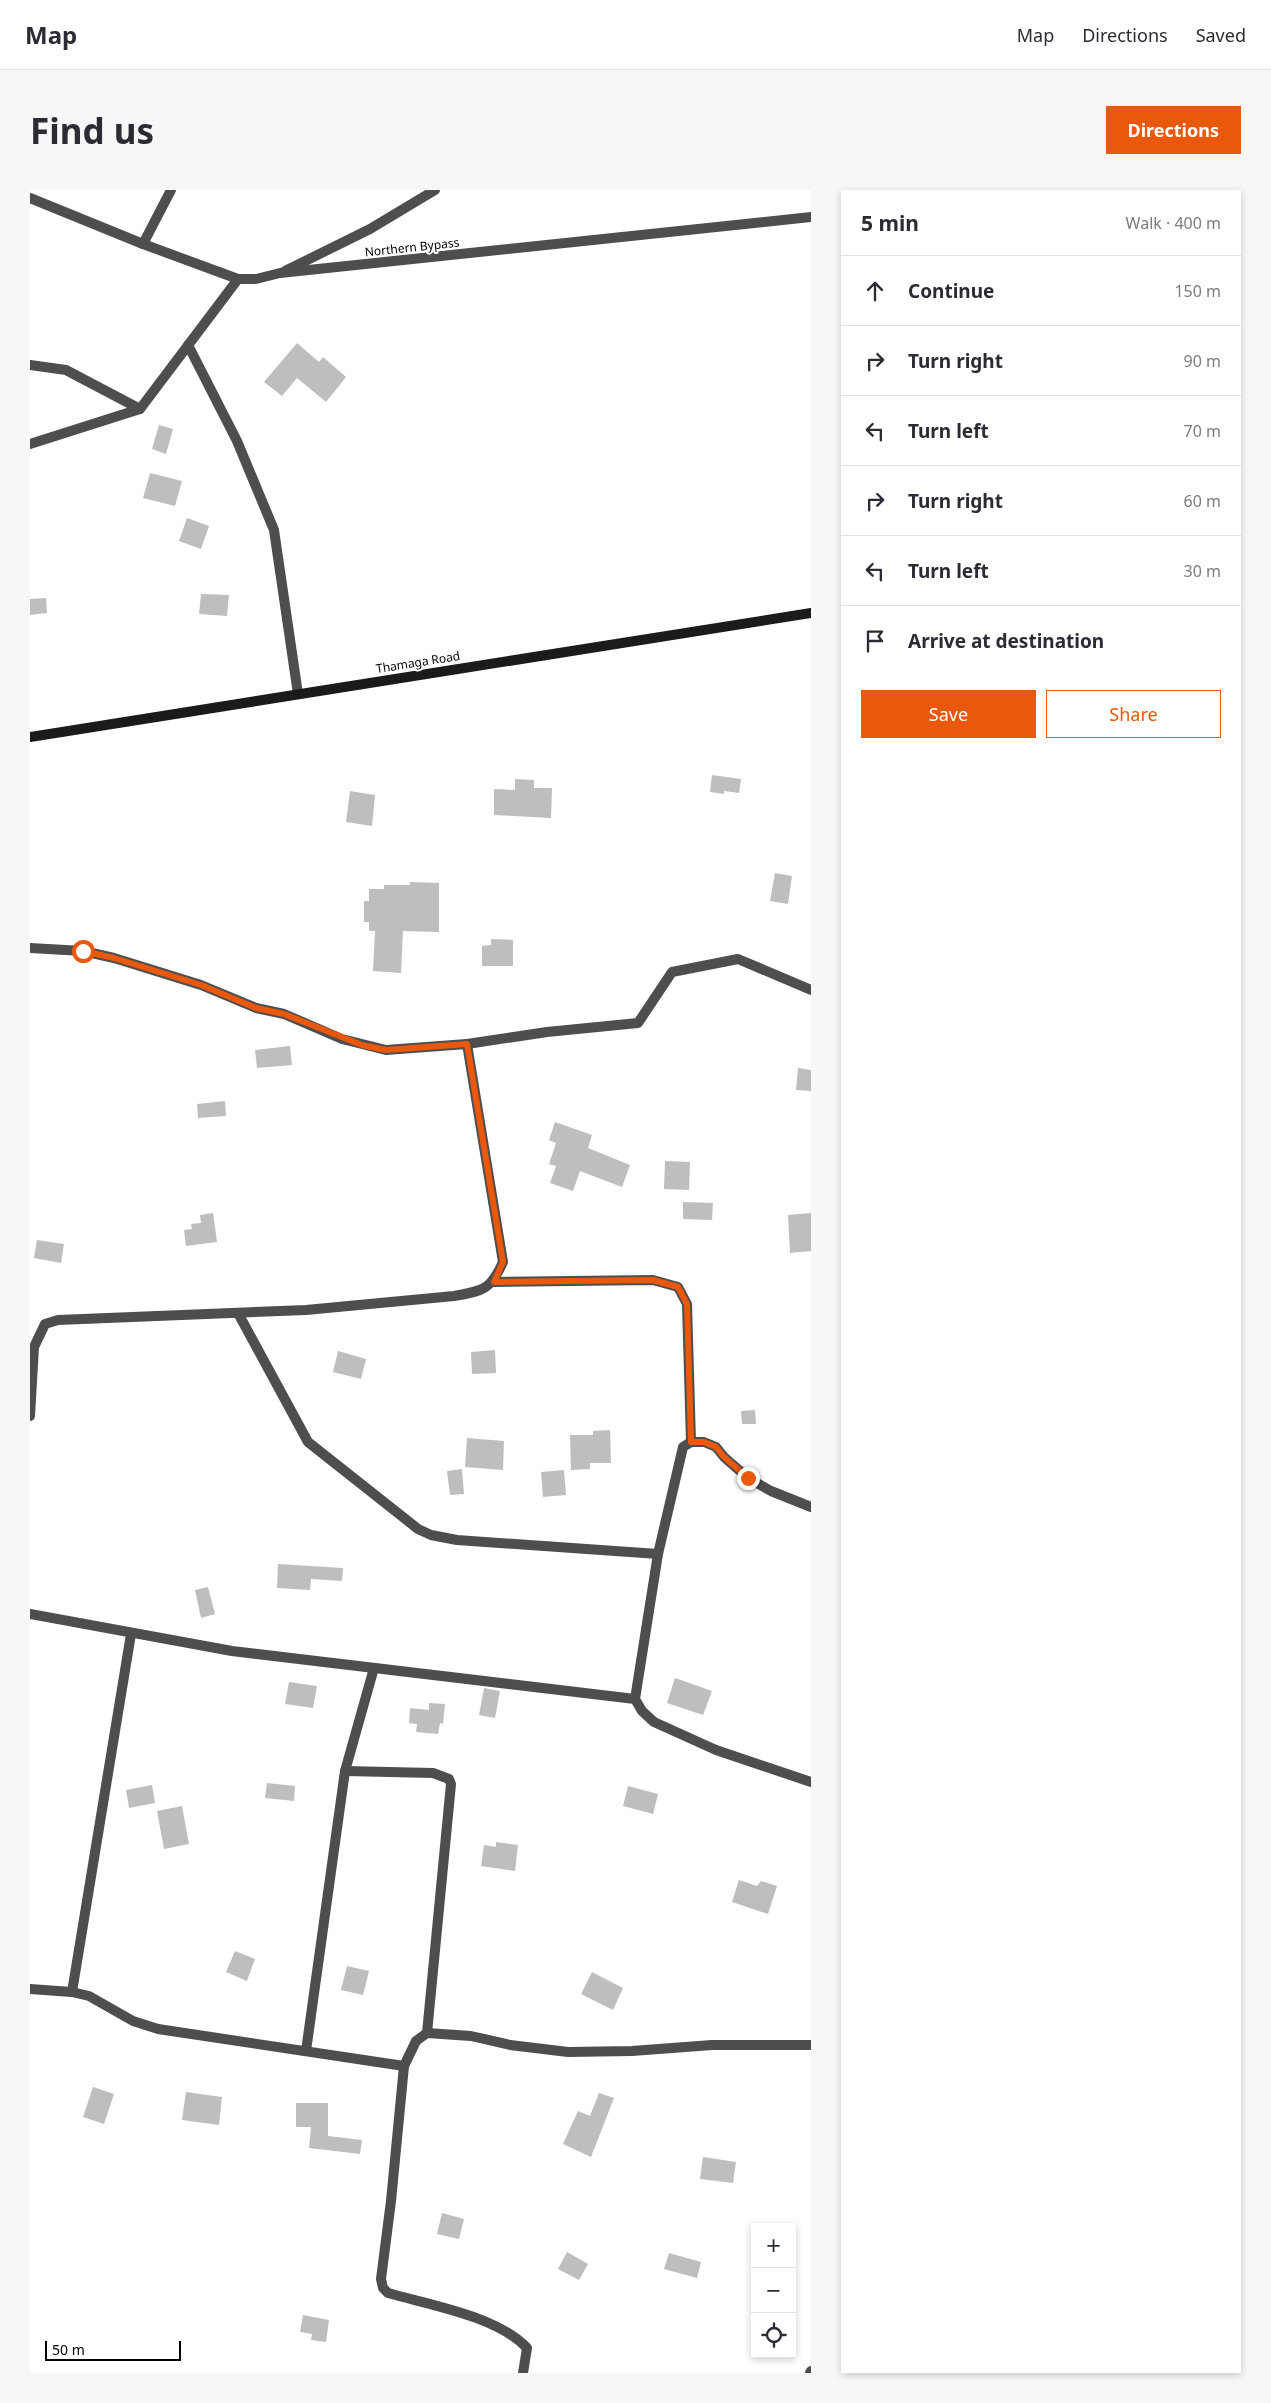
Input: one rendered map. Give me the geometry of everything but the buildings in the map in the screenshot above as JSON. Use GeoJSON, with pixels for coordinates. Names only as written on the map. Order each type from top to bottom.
{"type":"FeatureCollection","features":[{"type":"Feature","properties":{"kind":"main road","name":"Thamaga Road"},"geometry":{"type":"LineString","coordinates":[[30,737],[811,613]]}},
{"type":"Feature","properties":{"kind":"street"},"geometry":{"type":"LineString","coordinates":[[143,244],[171,190]]}},
{"type":"Feature","properties":{"kind":"street"},"geometry":{"type":"LineString","coordinates":[[280,274],[370,229],[435,190]]}},
{"type":"Feature","properties":{"kind":"street","name":"Northern Bypass"},"geometry":{"type":"LineString","coordinates":[[30,198],[143,244],[238,279],[256,279],[280,274],[811,217]]}},
{"type":"Feature","properties":{"kind":"street"},"geometry":{"type":"LineString","coordinates":[[30,444],[140,409],[238,279]]}},
{"type":"Feature","properties":{"kind":"street"},"geometry":{"type":"LineString","coordinates":[[188,345],[237,441],[274,530],[298,694]]}},
{"type":"Feature","properties":{"kind":"street"},"geometry":{"type":"LineString","coordinates":[[30,365],[66,370],[140,409]]}},
{"type":"Feature","properties":{"kind":"street"},"geometry":{"type":"LineString","coordinates":[[30,948],[83,951],[114,958],[201,985],[256,1008],[284,1014],[342,1039],[386,1050],[467,1044],[547,1032],[638,1023],[672,972],[738,959],[811,990]]}},
{"type":"Feature","properties":{"kind":"street"},"geometry":{"type":"LineString","coordinates":[[467,1044],[503,1262],[494,1282]]}},
{"type":"Feature","properties":{"kind":"street"},"geometry":{"type":"LineString","coordinates":[[30,1416],[34,1346],[45,1324],[58,1320],[306,1310],[454,1296],[476,1292],[494,1282],[653,1280],[678,1287],[687,1304],[691,1442]]}},
{"type":"Feature","properties":{"kind":"street"},"geometry":{"type":"LineString","coordinates":[[238,1313],[308,1442],[418,1529],[431,1535],[457,1540],[658,1554]]}},
{"type":"Feature","properties":{"kind":"street"},"geometry":{"type":"LineString","coordinates":[[811,1507],[771,1491],[748,1478],[724,1457],[716,1447],[704,1442],[691,1442],[683,1446],[658,1554],[635,1699],[642,1711],[654,1722],[716,1750],[811,1782]]}},
{"type":"Feature","properties":{"kind":"street"},"geometry":{"type":"LineString","coordinates":[[30,1614],[232,1651],[635,1699]]}},
{"type":"Feature","properties":{"kind":"street"},"geometry":{"type":"LineString","coordinates":[[72,1992],[131,1634]]}},
{"type":"Feature","properties":{"kind":"street"},"geometry":{"type":"LineString","coordinates":[[306,2051],[345,1770],[374,1668]]}},
{"type":"Feature","properties":{"kind":"street"},"geometry":{"type":"LineString","coordinates":[[345,1770],[433,1773],[449,1779],[427,2033]]}},
{"type":"Feature","properties":{"kind":"street"},"geometry":{"type":"LineString","coordinates":[[30,1989],[72,1992],[89,1996],[133,2020],[158,2029],[404,2066]]}},
{"type":"Feature","properties":{"kind":"street"},"geometry":{"type":"LineString","coordinates":[[524,2373],[527,2348],[520,2340],[464,2314],[388,2293],[383,2288],[380,2279],[392,2201],[404,2066],[416,2041],[427,2033],[471,2036],[510,2045],[568,2052],[632,2051],[712,2045],[811,2045]]}},
{"type":"Feature","properties":{"kind":"route"},"geometry":{"type":"LineString","coordinates":[[83,951],[114,958],[201,985],[256,1008],[284,1014],[342,1039],[362,1045],[386,1050],[467,1044],[503,1262],[494,1282],[653,1280],[666,1282],[678,1287],[687,1304],[691,1442],[704,1442],[716,1447],[724,1457],[748,1478]]}}]}
